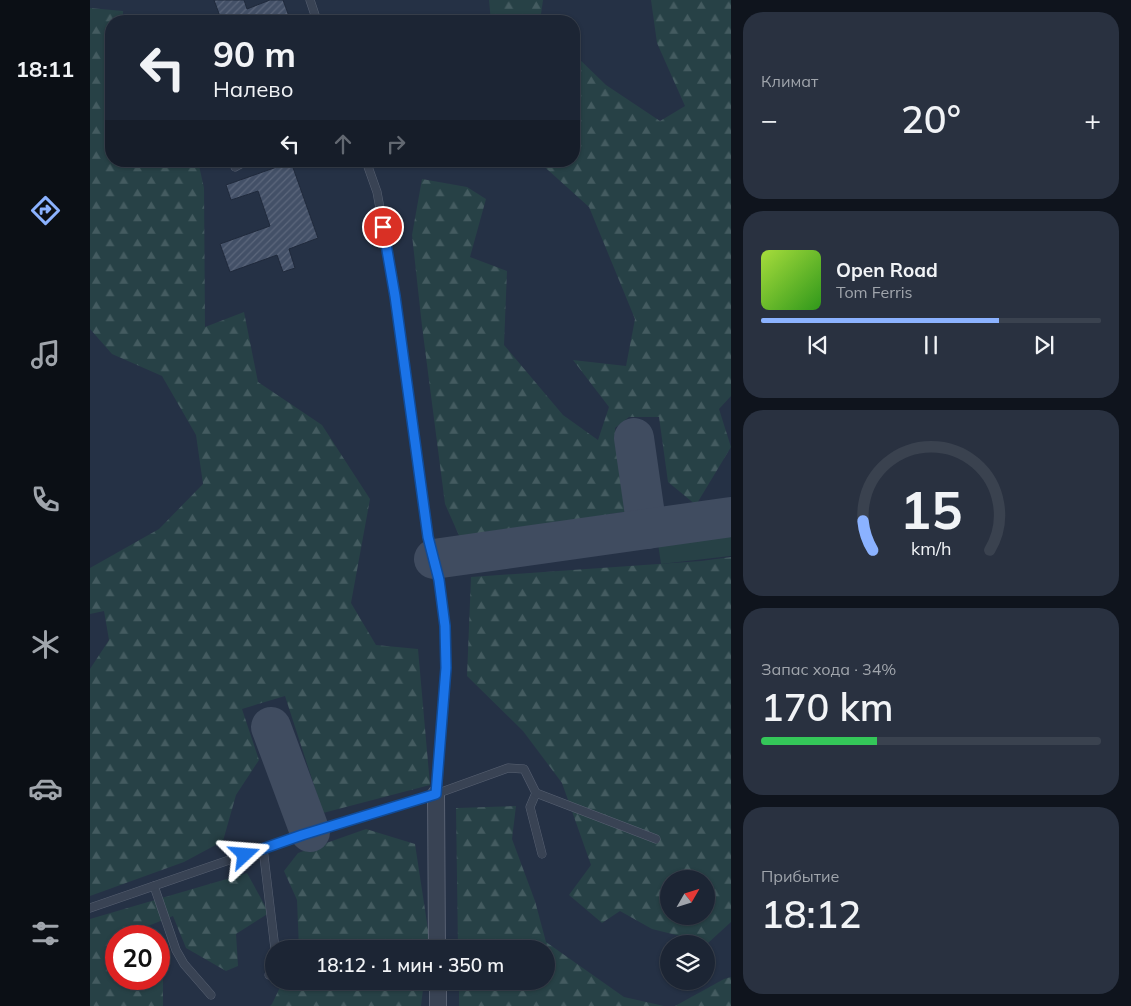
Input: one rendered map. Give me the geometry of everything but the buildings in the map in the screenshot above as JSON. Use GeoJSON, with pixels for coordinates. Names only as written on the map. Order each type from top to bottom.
{"type":"FeatureCollection","features":[{"type":"Feature","properties":{"kind":"street"},"geometry":{"type":"LineString","coordinates":[[436,794],[437,940]]}},
{"type":"Feature","properties":{"kind":"street"},"geometry":{"type":"LineString","coordinates":[[438,990],[438,1006]]}},
{"type":"Feature","properties":{"kind":"lane"},"geometry":{"type":"LineString","coordinates":[[310,0],[315,15]]}},
{"type":"Feature","properties":{"kind":"lane"},"geometry":{"type":"LineString","coordinates":[[368,167],[377,192],[392,279],[428,537],[439,580],[445,626],[446,668],[436,794]]}},
{"type":"Feature","properties":{"kind":"lane"},"geometry":{"type":"LineString","coordinates":[[90,908],[263,848],[436,794],[508,768],[524,769],[536,793],[656,839]]}},
{"type":"Feature","properties":{"kind":"lane"},"geometry":{"type":"LineString","coordinates":[[536,793],[530,807],[542,854]]}},
{"type":"Feature","properties":{"kind":"lane"},"geometry":{"type":"LineString","coordinates":[[263,848],[275,940]]}},
{"type":"Feature","properties":{"kind":"lane"},"geometry":{"type":"LineString","coordinates":[[154,886],[176,950],[184,964],[211,996]]}},
{"type":"Feature","properties":{"kind":"green space"},"geometry":{"type":"Polygon","coordinates":[[[489,0],[543,0],[541,15],[490,15],[489,0]]]}},
{"type":"Feature","properties":{"kind":"green space"},"geometry":{"type":"Polygon","coordinates":[[[651,0],[731,0],[731,396],[719,409],[731,447],[696,505],[668,482],[659,417],[629,417],[615,428],[619,454],[633,482],[632,511],[609,514],[602,525],[502,545],[461,540],[445,504],[412,235],[422,179],[467,187],[486,199],[470,257],[507,271],[504,345],[563,415],[598,440],[609,407],[573,360],[626,366],[635,319],[589,207],[545,167],[580,167],[580,60],[606,85],[660,121],[685,106],[657,43],[651,0]]]}},
{"type":"Feature","properties":{"kind":"green space"},"geometry":{"type":"Polygon","coordinates":[[[90,8],[123,11],[123,15],[105,15],[105,167],[199,167],[204,188],[205,327],[244,312],[258,382],[322,425],[370,499],[351,603],[376,645],[418,649],[430,785],[323,813],[285,696],[242,709],[259,760],[236,795],[223,841],[184,862],[90,896],[90,669],[109,640],[104,611],[90,614],[90,568],[159,529],[203,484],[196,435],[162,376],[112,354],[90,329],[90,8]]]}},
{"type":"Feature","properties":{"kind":"green space"},"geometry":{"type":"Polygon","coordinates":[[[731,533],[731,556],[661,564],[658,544],[731,533]]]}},
{"type":"Feature","properties":{"kind":"green space"},"geometry":{"type":"Polygon","coordinates":[[[731,557],[731,922],[715,937],[715,935],[676,935],[652,929],[620,911],[602,923],[569,895],[591,865],[562,783],[523,731],[467,676],[471,577],[701,561],[731,557]]]}},
{"type":"Feature","properties":{"kind":"green space"},"geometry":{"type":"Polygon","coordinates":[[[516,806],[512,839],[535,901],[545,940],[458,940],[456,808],[516,806]]]}},
{"type":"Feature","properties":{"kind":"green space"},"geometry":{"type":"Polygon","coordinates":[[[366,829],[415,844],[429,940],[299,940],[297,900],[284,871],[298,853],[366,829]]]}},
{"type":"Feature","properties":{"kind":"green space"},"geometry":{"type":"Polygon","coordinates":[[[247,873],[269,913],[236,934],[238,966],[226,971],[186,948],[173,916],[150,925],[105,925],[105,990],[163,990],[163,1006],[90,1006],[90,919],[247,873]]]}},
{"type":"Feature","properties":{"kind":"green space"},"geometry":{"type":"Polygon","coordinates":[[[555,948],[624,997],[664,1006],[459,1006],[459,990],[555,990],[555,948]]]}},
{"type":"Feature","properties":{"kind":"green space"},"geometry":{"type":"Polygon","coordinates":[[[731,977],[731,1006],[675,1006],[704,990],[715,990],[715,984],[731,977]]]}},
{"type":"Feature","properties":{"kind":"green space"},"geometry":{"type":"Polygon","coordinates":[[[279,990],[423,990],[421,1006],[270,1006],[279,990]]]}},
{"type":"Feature","properties":{"kind":"taxiway"},"geometry":{"type":"LineString","coordinates":[[634,438],[647,529]]}},
{"type":"Feature","properties":{"kind":"taxiway"},"geometry":{"type":"LineString","coordinates":[[434,559],[731,517]]}},
{"type":"Feature","properties":{"kind":"taxiway"},"geometry":{"type":"LineString","coordinates":[[271,727],[310,832]]}},
{"type":"Feature","properties":{"kind":"route"},"geometry":{"type":"LineString","coordinates":[[245,855],[302,835],[436,794],[446,668],[445,626],[439,580],[428,537],[395,296],[383,227]]}}]}
